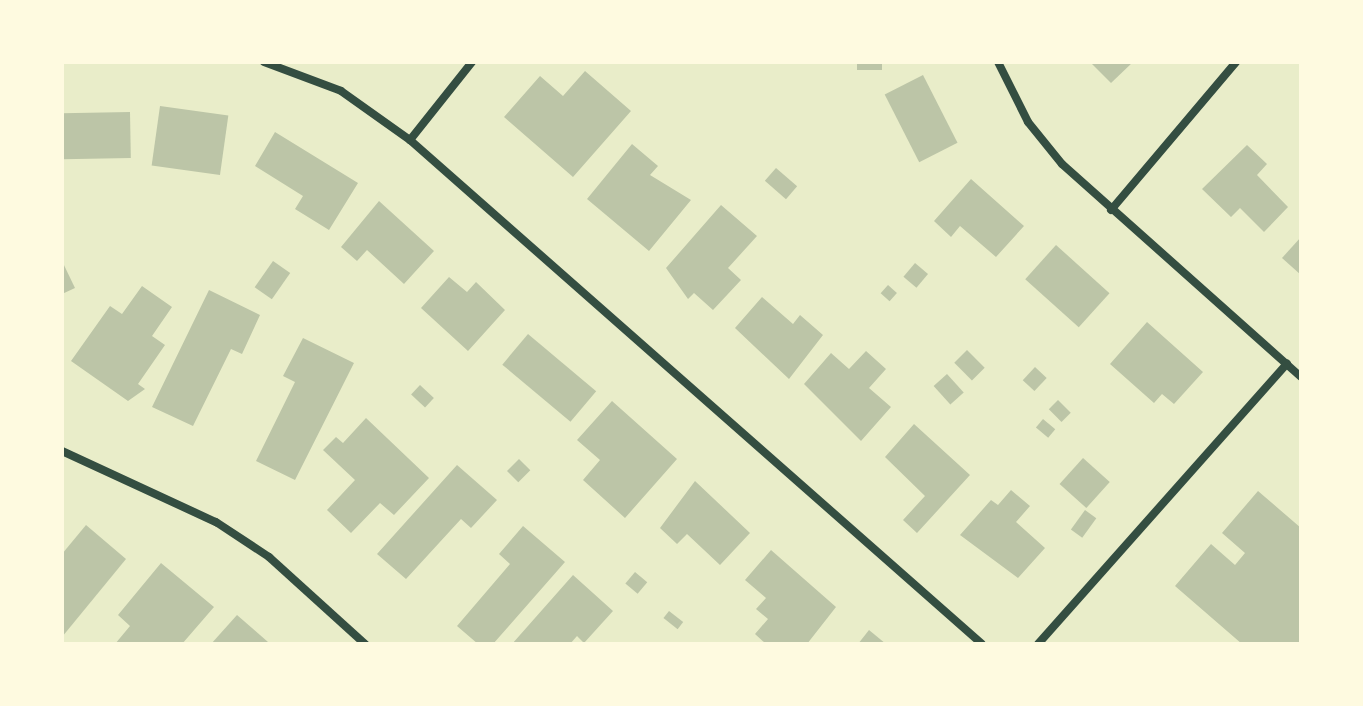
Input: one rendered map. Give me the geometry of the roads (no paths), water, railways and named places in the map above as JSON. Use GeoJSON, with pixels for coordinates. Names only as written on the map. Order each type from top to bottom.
{"type":"FeatureCollection","features":[{"type":"Feature","properties":{"kind":"street"},"geometry":{"type":"LineString","coordinates":[[264,62],[341,91],[410,140],[982,644]]}},
{"type":"Feature","properties":{"kind":"street"},"geometry":{"type":"LineString","coordinates":[[410,140],[472,62]]}},
{"type":"Feature","properties":{"kind":"street"},"geometry":{"type":"LineString","coordinates":[[998,62],[1028,122],[1111,210],[1301,377]]}},
{"type":"Feature","properties":{"kind":"street"},"geometry":{"type":"LineString","coordinates":[[1111,210],[1236,62]]}},
{"type":"Feature","properties":{"kind":"street"},"geometry":{"type":"LineString","coordinates":[[1038,644],[1287,364]]}},
{"type":"Feature","properties":{"kind":"street"},"geometry":{"type":"LineString","coordinates":[[62,451],[216,522],[269,557],[365,644]]}}]}
